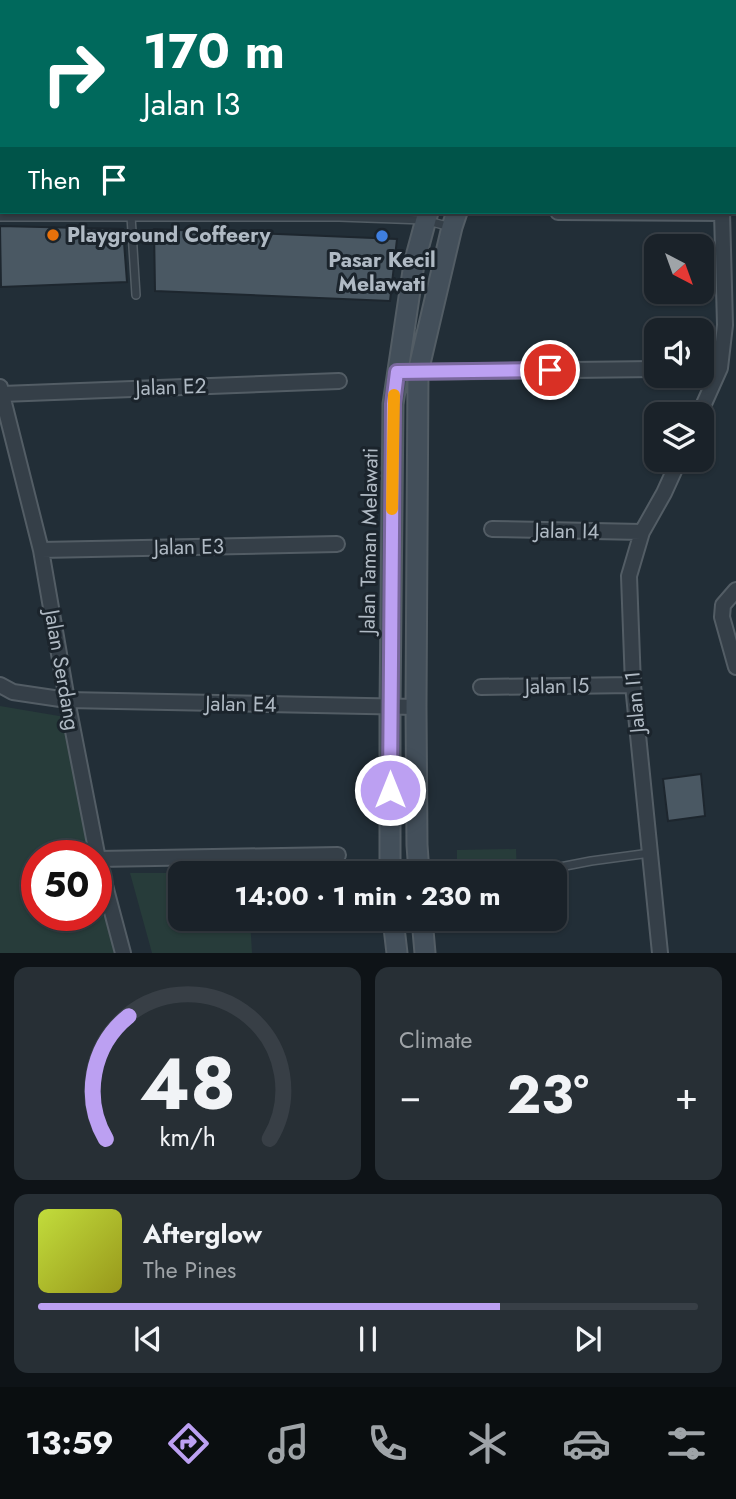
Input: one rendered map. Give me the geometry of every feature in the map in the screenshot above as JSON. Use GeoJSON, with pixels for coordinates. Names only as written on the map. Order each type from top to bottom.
{"type":"FeatureCollection","features":[{"type":"Feature","properties":{"kind":"main road","name":"Jalan Taman Melawati"},"geometry":{"type":"LineString","coordinates":[[390,861],[393,404],[415,264],[426,216]]}},
{"type":"Feature","properties":{"kind":"main road"},"geometry":{"type":"LineString","coordinates":[[418,861],[418,372],[454,219]]}},
{"type":"Feature","properties":{"kind":"main road"},"geometry":{"type":"LineString","coordinates":[[394,931],[397,953]]}},
{"type":"Feature","properties":{"kind":"main road"},"geometry":{"type":"LineString","coordinates":[[423,931],[425,953]]}},
{"type":"Feature","properties":{"kind":"street"},"geometry":{"type":"LineString","coordinates":[[705,402],[720,368],[726,325],[722,214]]}},
{"type":"Feature","properties":{"kind":"street"},"geometry":{"type":"LineString","coordinates":[[714,368],[720,368]]}},
{"type":"Feature","properties":{"kind":"street"},"geometry":{"type":"LineString","coordinates":[[397,372],[644,369]]}},
{"type":"Feature","properties":{"kind":"street","name":"Jalan E2"},"geometry":{"type":"LineString","coordinates":[[1,391],[339,381]]}},
{"type":"Feature","properties":{"kind":"street","name":"Jalan Serdang"},"geometry":{"type":"LineString","coordinates":[[1,391],[41,550],[94,840]]}},
{"type":"Feature","properties":{"kind":"street","name":"Jalan I1"},"geometry":{"type":"LineString","coordinates":[[660,953],[633,685],[628,576],[642,532],[674,472]]}},
{"type":"Feature","properties":{"kind":"street","name":"Jalan I4"},"geometry":{"type":"LineString","coordinates":[[492,529],[642,532]]}},
{"type":"Feature","properties":{"kind":"street","name":"Jalan E3"},"geometry":{"type":"LineString","coordinates":[[41,550],[337,544]]}},
{"type":"Feature","properties":{"kind":"street"},"geometry":{"type":"LineString","coordinates":[[736,590],[723,605],[722,617],[736,667]]}},
{"type":"Feature","properties":{"kind":"street","name":"Jalan E4"},"geometry":{"type":"LineString","coordinates":[[0,685],[13,692],[67,700],[416,707]]}},
{"type":"Feature","properties":{"kind":"street","name":"Jalan I5"},"geometry":{"type":"LineString","coordinates":[[481,687],[633,685]]}},
{"type":"Feature","properties":{"kind":"street"},"geometry":{"type":"LineString","coordinates":[[112,859],[338,855]]}},
{"type":"Feature","properties":{"kind":"street","name":"Jalan Serdang"},"geometry":{"type":"LineString","coordinates":[[112,912],[123,953]]}},
{"type":"Feature","properties":{"kind":"lane"},"geometry":{"type":"LineString","coordinates":[[131,216],[136,295]]}},
{"type":"Feature","properties":{"kind":"lane"},"geometry":{"type":"LineString","coordinates":[[0,217],[426,216],[454,219]]}},
{"type":"Feature","properties":{"kind":"lane"},"geometry":{"type":"LineString","coordinates":[[567,866],[650,853]]}},
{"type":"Feature","properties":{"kind":"green space"},"geometry":{"type":"Polygon","coordinates":[[[0,706],[65,717],[95,840],[21,840],[21,931],[112,931],[112,908],[123,953],[0,953],[0,706]]]}},
{"type":"Feature","properties":{"kind":"green space"},"geometry":{"type":"Polygon","coordinates":[[[516,849],[516,861],[457,861],[457,850],[516,849]]]}},
{"type":"Feature","properties":{"kind":"green space"},"geometry":{"type":"Polygon","coordinates":[[[130,873],[168,873],[168,931],[251,931],[252,953],[152,953],[130,873]]]}},
{"type":"Feature","properties":{"kind":"building"},"geometry":{"type":"Polygon","coordinates":[[[0,226],[123,229],[127,282],[1,287],[0,226]]]}},
{"type":"Feature","properties":{"kind":"building"},"geometry":{"type":"Polygon","coordinates":[[[154,229],[397,239],[390,301],[155,291],[154,229]]]}},
{"type":"Feature","properties":{"kind":"building"},"geometry":{"type":"Polygon","coordinates":[[[701,774],[705,816],[668,821],[663,779],[701,774]]]}},
{"type":"Feature","properties":{"kind":"slow traffic"},"geometry":{"type":"LineString","coordinates":[[392,509],[394,395]]}},
{"type":"Feature","properties":{"kind":"place","name":"Playground Coffeery"},"geometry":{"type":"Point","coordinates":[53,235]}},
{"type":"Feature","properties":{"kind":"place","name":"Pasar Kecil Melawati"},"geometry":{"type":"Point","coordinates":[382,236]}},
{"type":"Feature","properties":{"kind":"route"},"geometry":{"type":"LineString","coordinates":[[390,790],[393,404],[397,372],[550,370]]}}]}
